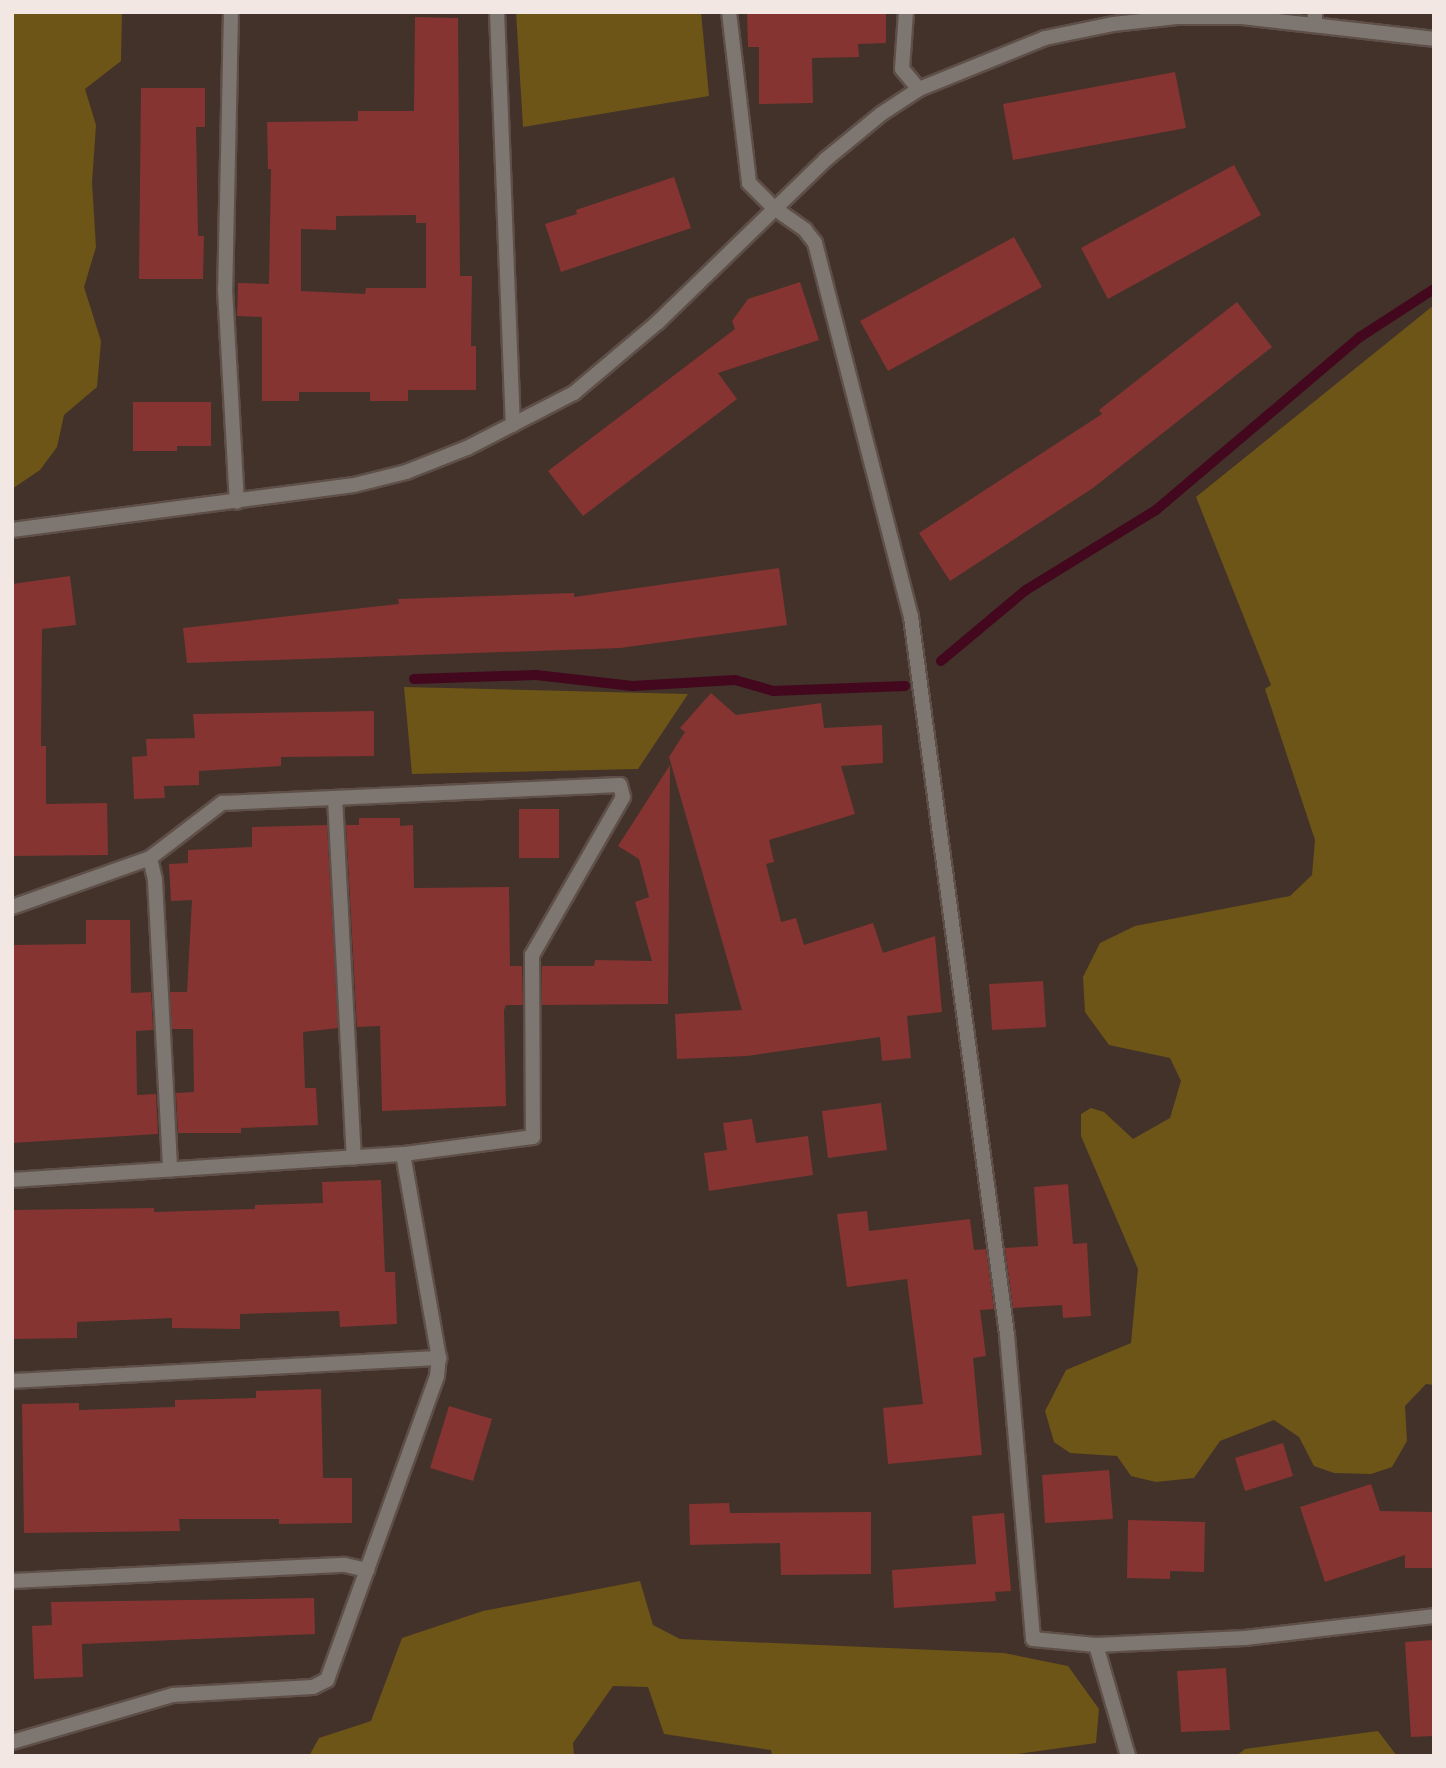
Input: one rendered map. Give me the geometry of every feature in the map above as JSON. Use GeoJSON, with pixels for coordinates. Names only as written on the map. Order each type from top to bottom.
{"type":"FeatureCollection","features":[{"type":"Feature","properties":{"kind":"street"},"geometry":{"type":"LineString","coordinates":[[231,12],[225,289],[237,502]]}},
{"type":"Feature","properties":{"kind":"street"},"geometry":{"type":"LineString","coordinates":[[497,12],[513,425]]}},
{"type":"Feature","properties":{"kind":"street"},"geometry":{"type":"LineString","coordinates":[[729,12],[749,183],[775,208],[805,230],[815,243],[911,617],[1007,1335],[1033,1639],[1096,1645],[1245,1638],[1434,1616]]}},
{"type":"Feature","properties":{"kind":"street"},"geometry":{"type":"LineString","coordinates":[[906,12],[902,69],[919,89]]}},
{"type":"Feature","properties":{"kind":"street"},"geometry":{"type":"LineString","coordinates":[[12,530],[354,485],[406,472],[467,448],[574,393],[659,321],[825,160],[919,89],[1045,38],[1113,24],[1177,17],[1242,17],[1315,19],[1434,39]]}},
{"type":"Feature","properties":{"kind":"street"},"geometry":{"type":"LineString","coordinates":[[12,907],[150,858],[222,803],[620,785],[624,797],[532,955],[533,1137],[402,1154],[12,1181]]}},
{"type":"Feature","properties":{"kind":"street"},"geometry":{"type":"LineString","coordinates":[[335,798],[354,1157]]}},
{"type":"Feature","properties":{"kind":"street"},"geometry":{"type":"LineString","coordinates":[[150,858],[155,880],[170,1170]]}},
{"type":"Feature","properties":{"kind":"street"},"geometry":{"type":"LineString","coordinates":[[12,1742],[173,1695],[313,1687],[327,1680],[437,1376],[439,1358],[402,1154]]}},
{"type":"Feature","properties":{"kind":"street"},"geometry":{"type":"LineString","coordinates":[[12,1381],[439,1358]]}},
{"type":"Feature","properties":{"kind":"street"},"geometry":{"type":"LineString","coordinates":[[12,1581],[345,1565],[367,1570]]}},
{"type":"Feature","properties":{"kind":"street"},"geometry":{"type":"LineString","coordinates":[[1096,1645],[1128,1756]]}},
{"type":"Feature","properties":{"kind":"shaded area"},"geometry":{"type":"Polygon","coordinates":[[[12,12],[122,12],[121,61],[85,89],[96,125],[92,183],[96,247],[84,287],[101,341],[97,387],[64,415],[57,447],[40,470],[12,489],[12,12]]]}},
{"type":"Feature","properties":{"kind":"shaded area"},"geometry":{"type":"Polygon","coordinates":[[[516,12],[701,12],[709,96],[523,127],[516,12]]]}},
{"type":"Feature","properties":{"kind":"shaded area"},"geometry":{"type":"Polygon","coordinates":[[[1434,305],[1434,1385],[1426,1384],[1405,1406],[1407,1441],[1392,1467],[1371,1474],[1334,1473],[1314,1466],[1299,1437],[1274,1420],[1220,1441],[1194,1478],[1156,1482],[1131,1476],[1117,1456],[1070,1453],[1054,1442],[1045,1411],[1066,1370],[1131,1343],[1138,1269],[1081,1136],[1081,1114],[1091,1108],[1104,1112],[1133,1139],[1170,1118],[1181,1081],[1170,1058],[1109,1045],[1085,1012],[1083,977],[1100,943],[1135,926],[1290,896],[1312,875],[1315,840],[1265,689],[1271,685],[1196,497],[1434,305]]]}},
{"type":"Feature","properties":{"kind":"shaded area"},"geometry":{"type":"Polygon","coordinates":[[[404,687],[688,694],[638,769],[412,774],[404,687]]]}},
{"type":"Feature","properties":{"kind":"shaded area"},"geometry":{"type":"Polygon","coordinates":[[[640,1581],[653,1625],[680,1639],[1004,1653],[1068,1666],[1099,1709],[1096,1743],[1004,1756],[772,1756],[771,1750],[664,1734],[648,1687],[613,1686],[573,1743],[574,1756],[309,1756],[319,1738],[371,1721],[402,1638],[483,1611],[640,1581]]]}},
{"type":"Feature","properties":{"kind":"shaded area"},"geometry":{"type":"Polygon","coordinates":[[[1378,1731],[1397,1756],[1236,1756],[1245,1749],[1378,1731]]]}},
{"type":"Feature","properties":{"kind":"building"},"geometry":{"type":"Polygon","coordinates":[[[747,12],[886,12],[886,43],[858,44],[859,57],[812,58],[813,103],[759,104],[759,47],[748,47],[747,12]]]}},
{"type":"Feature","properties":{"kind":"building"},"geometry":{"type":"Polygon","coordinates":[[[415,17],[458,18],[460,276],[472,276],[471,346],[476,346],[476,390],[408,390],[408,401],[370,401],[370,392],[299,392],[299,401],[262,401],[262,317],[237,316],[238,283],[269,284],[271,169],[268,169],[267,122],[358,121],[358,111],[414,111],[415,17]],[[416,215],[336,216],[336,230],[301,229],[301,291],[365,294],[366,288],[426,288],[426,223],[416,223],[416,215]]]}},
{"type":"Feature","properties":{"kind":"building"},"geometry":{"type":"Polygon","coordinates":[[[1175,72],[1186,128],[1013,160],[1003,104],[1175,72]]]}},
{"type":"Feature","properties":{"kind":"building"},"geometry":{"type":"Polygon","coordinates":[[[141,88],[205,88],[205,127],[196,127],[198,236],[204,236],[203,279],[139,279],[141,88]]]}},
{"type":"Feature","properties":{"kind":"building"},"geometry":{"type":"Polygon","coordinates":[[[1234,165],[1261,215],[1108,299],[1081,248],[1234,165]]]}},
{"type":"Feature","properties":{"kind":"building"},"geometry":{"type":"Polygon","coordinates":[[[674,177],[691,228],[561,272],[545,224],[577,214],[576,210],[674,177]]]}},
{"type":"Feature","properties":{"kind":"building"},"geometry":{"type":"Polygon","coordinates":[[[1014,237],[1042,287],[888,371],[860,321],[1014,237]]]}},
{"type":"Feature","properties":{"kind":"building"},"geometry":{"type":"Polygon","coordinates":[[[800,282],[819,340],[718,373],[737,399],[583,516],[548,471],[735,329],[732,321],[748,299],[800,282]]]}},
{"type":"Feature","properties":{"kind":"building"},"geometry":{"type":"Polygon","coordinates":[[[1237,302],[1272,347],[1093,488],[950,581],[919,533],[1102,414],[1099,410],[1237,302]]]}},
{"type":"Feature","properties":{"kind":"building"},"geometry":{"type":"Polygon","coordinates":[[[133,402],[211,402],[211,446],[177,446],[177,451],[133,451],[133,402]]]}},
{"type":"Feature","properties":{"kind":"building"},"geometry":{"type":"Polygon","coordinates":[[[779,568],[787,625],[620,648],[187,663],[183,628],[399,604],[398,599],[574,593],[574,597],[779,568]]]}},
{"type":"Feature","properties":{"kind":"building"},"geometry":{"type":"Polygon","coordinates":[[[70,576],[76,625],[42,629],[41,746],[46,746],[46,804],[107,803],[108,855],[12,856],[12,584],[70,576]]]}},
{"type":"Feature","properties":{"kind":"building"},"geometry":{"type":"Polygon","coordinates":[[[711,693],[736,715],[821,703],[824,728],[882,725],[883,763],[841,766],[855,814],[769,840],[774,862],[766,864],[781,922],[796,918],[804,945],[873,923],[883,953],[935,936],[942,1012],[907,1016],[911,1058],[882,1061],[880,1037],[747,1056],[677,1059],[675,1014],[742,1010],[669,757],[685,732],[680,728],[711,693]]]}},
{"type":"Feature","properties":{"kind":"building"},"geometry":{"type":"Polygon","coordinates":[[[374,711],[374,756],[281,757],[281,766],[199,771],[199,785],[164,786],[165,798],[134,799],[132,757],[147,756],[146,739],[195,738],[193,714],[374,711]]]}},
{"type":"Feature","properties":{"kind":"building"},"geometry":{"type":"Polygon","coordinates":[[[670,765],[668,1004],[542,1005],[542,966],[594,966],[595,960],[652,961],[635,902],[649,897],[639,859],[618,846],[670,765]]]}},
{"type":"Feature","properties":{"kind":"building"},"geometry":{"type":"Polygon","coordinates":[[[519,809],[559,809],[559,858],[519,858],[519,809]]]}},
{"type":"Feature","properties":{"kind":"building"},"geometry":{"type":"Polygon","coordinates":[[[359,818],[400,818],[400,826],[413,825],[414,888],[509,887],[510,966],[522,966],[523,1005],[506,1005],[504,1010],[506,1106],[382,1111],[380,1026],[357,1027],[346,825],[359,825],[359,818]]]}},
{"type":"Feature","properties":{"kind":"building"},"geometry":{"type":"Polygon","coordinates":[[[327,825],[338,1028],[303,1032],[305,1088],[316,1088],[318,1125],[241,1128],[241,1133],[178,1133],[176,1093],[194,1092],[193,1029],[172,1029],[170,992],[187,992],[192,900],[171,901],[169,864],[188,863],[188,850],[252,847],[252,827],[327,825]]]}},
{"type":"Feature","properties":{"kind":"building"},"geometry":{"type":"Polygon","coordinates":[[[86,920],[130,920],[131,993],[151,992],[153,1030],[136,1031],[137,1095],[156,1094],[158,1134],[12,1143],[12,945],[86,944],[86,920]]]}},
{"type":"Feature","properties":{"kind":"building"},"geometry":{"type":"Polygon","coordinates":[[[1043,981],[1046,1027],[992,1030],[989,984],[1043,981]]]}},
{"type":"Feature","properties":{"kind":"building"},"geometry":{"type":"Polygon","coordinates":[[[881,1103],[887,1150],[828,1158],[822,1111],[881,1103]]]}},
{"type":"Feature","properties":{"kind":"building"},"geometry":{"type":"Polygon","coordinates":[[[752,1119],[756,1143],[808,1136],[813,1175],[709,1191],[704,1153],[727,1150],[723,1123],[752,1119]]]}},
{"type":"Feature","properties":{"kind":"building"},"geometry":{"type":"Polygon","coordinates":[[[381,1180],[385,1272],[395,1272],[397,1324],[340,1327],[339,1311],[240,1314],[240,1329],[172,1328],[172,1318],[77,1322],[77,1338],[12,1339],[12,1210],[154,1208],[154,1212],[255,1209],[255,1205],[323,1203],[322,1182],[381,1180]]]}},
{"type":"Feature","properties":{"kind":"building"},"geometry":{"type":"Polygon","coordinates":[[[1068,1184],[1073,1244],[1087,1243],[1091,1316],[1063,1318],[1062,1305],[1013,1308],[1005,1248],[1038,1246],[1034,1187],[1068,1184]]]}},
{"type":"Feature","properties":{"kind":"building"},"geometry":{"type":"Polygon","coordinates":[[[867,1211],[869,1231],[970,1219],[974,1250],[986,1249],[994,1309],[980,1310],[986,1356],[973,1358],[982,1455],[888,1464],[883,1408],[923,1404],[907,1279],[847,1287],[837,1214],[867,1211]]]}},
{"type":"Feature","properties":{"kind":"building"},"geometry":{"type":"Polygon","coordinates":[[[321,1389],[323,1478],[352,1478],[352,1523],[279,1524],[279,1519],[179,1519],[180,1531],[24,1533],[22,1404],[79,1403],[79,1410],[175,1407],[175,1400],[256,1398],[256,1391],[321,1389]]]}},
{"type":"Feature","properties":{"kind":"building"},"geometry":{"type":"Polygon","coordinates":[[[449,1406],[492,1419],[473,1481],[430,1468],[449,1406]]]}},
{"type":"Feature","properties":{"kind":"building"},"geometry":{"type":"Polygon","coordinates":[[[1283,1443],[1293,1476],[1245,1491],[1235,1458],[1283,1443]]]}},
{"type":"Feature","properties":{"kind":"building"},"geometry":{"type":"Polygon","coordinates":[[[1109,1470],[1113,1519],[1045,1523],[1042,1475],[1109,1470]]]}},
{"type":"Feature","properties":{"kind":"building"},"geometry":{"type":"Polygon","coordinates":[[[1371,1484],[1380,1511],[1434,1512],[1434,1568],[1405,1568],[1405,1555],[1325,1582],[1300,1507],[1371,1484]]]}},
{"type":"Feature","properties":{"kind":"building"},"geometry":{"type":"Polygon","coordinates":[[[729,1503],[730,1513],[871,1512],[871,1574],[781,1575],[780,1543],[690,1545],[689,1504],[729,1503]]]}},
{"type":"Feature","properties":{"kind":"building"},"geometry":{"type":"Polygon","coordinates":[[[1004,1513],[1011,1591],[995,1592],[996,1601],[894,1608],[892,1570],[976,1564],[972,1516],[1004,1513]]]}},
{"type":"Feature","properties":{"kind":"building"},"geometry":{"type":"Polygon","coordinates":[[[1128,1520],[1205,1522],[1204,1572],[1170,1571],[1170,1579],[1127,1578],[1128,1520]]]}},
{"type":"Feature","properties":{"kind":"building"},"geometry":{"type":"Polygon","coordinates":[[[314,1598],[315,1634],[82,1644],[83,1677],[34,1679],[32,1626],[52,1625],[51,1602],[314,1598]]]}},
{"type":"Feature","properties":{"kind":"building"},"geometry":{"type":"Polygon","coordinates":[[[1434,1640],[1434,1736],[1411,1737],[1405,1642],[1434,1640]]]}},
{"type":"Feature","properties":{"kind":"building"},"geometry":{"type":"Polygon","coordinates":[[[1226,1668],[1230,1730],[1181,1732],[1177,1671],[1226,1668]]]}},
{"type":"Feature","properties":{"kind":"waterway"},"geometry":{"type":"LineString","coordinates":[[941,661],[1026,590],[1156,510],[1360,337],[1434,289]]}},
{"type":"Feature","properties":{"kind":"waterway"},"geometry":{"type":"LineString","coordinates":[[414,679],[536,675],[632,686],[735,680],[773,691],[905,686]]}}]}
